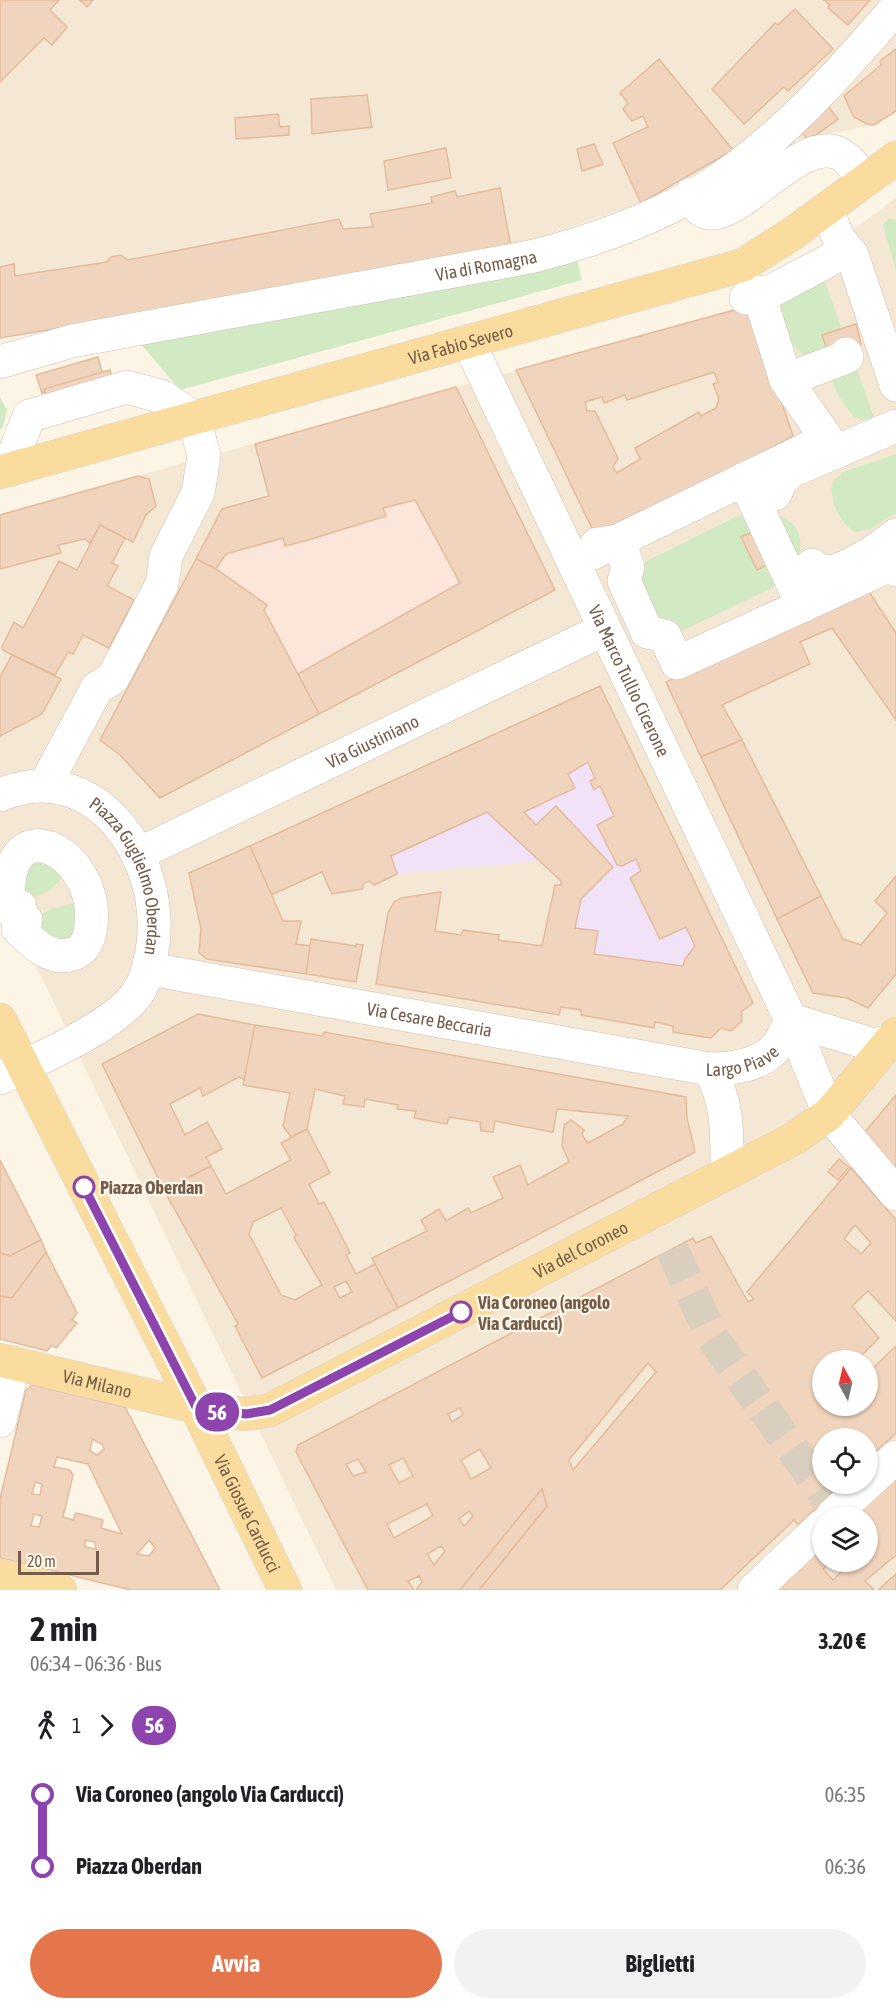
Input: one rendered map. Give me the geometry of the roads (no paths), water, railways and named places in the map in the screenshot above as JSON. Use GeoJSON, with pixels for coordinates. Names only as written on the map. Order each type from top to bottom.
{"type":"FeatureCollection","features":[{"type":"Feature","properties":{"kind":"main road","name":"Via Fabio Severo"},"geometry":{"type":"LineString","coordinates":[[4,471],[743,265],[896,158]]}},
{"type":"Feature","properties":{"kind":"main road","name":"Via Giosuè Carducci"},"geometry":{"type":"LineString","coordinates":[[0,1020],[12,1072],[196,1407],[285,1590]]}},
{"type":"Feature","properties":{"kind":"main road","name":"Via del Coroneo"},"geometry":{"type":"LineString","coordinates":[[196,1407],[246,1414],[270,1410],[795,1138],[829,1114],[893,1038]]}},
{"type":"Feature","properties":{"kind":"main road","name":"Via Milano"},"geometry":{"type":"LineString","coordinates":[[7,1361],[196,1407]]}},
{"type":"Feature","properties":{"kind":"main road"},"geometry":{"type":"LineString","coordinates":[[0,1575],[41,1588]]}},
{"type":"Feature","properties":{"kind":"street","name":"Via di Romagna"},"geometry":{"type":"LineString","coordinates":[[0,362],[72,341],[541,254],[587,243],[691,195],[740,165],[771,140],[848,64],[896,9]]}},
{"type":"Feature","properties":{"kind":"street"},"geometry":{"type":"LineString","coordinates":[[691,195],[698,207],[706,213],[716,213],[749,196],[800,158],[825,150],[838,153],[849,160],[864,181]]}},
{"type":"Feature","properties":{"kind":"street"},"geometry":{"type":"LineString","coordinates":[[826,209],[833,250],[840,258],[868,333],[885,354],[896,385]]}},
{"type":"Feature","properties":{"kind":"street"},"geometry":{"type":"LineString","coordinates":[[826,209],[859,231],[869,246],[896,314]]}},
{"type":"Feature","properties":{"kind":"street"},"geometry":{"type":"LineString","coordinates":[[812,565],[817,569],[832,573],[890,550],[893,564],[676,663],[665,636],[647,632],[624,581],[628,567],[601,546],[827,439],[786,380],[755,296],[833,250]]}},
{"type":"Feature","properties":{"kind":"street","name":"Via Marco Tullio Cicerone"},"geometry":{"type":"LineString","coordinates":[[468,341],[791,1020]]}},
{"type":"Feature","properties":{"kind":"street"},"geometry":{"type":"LineString","coordinates":[[786,380],[847,357],[846,354]]}},
{"type":"Feature","properties":{"kind":"street"},"geometry":{"type":"LineString","coordinates":[[4,471],[29,416],[127,387],[163,398],[194,418],[204,456],[198,493],[166,556],[162,584],[113,678],[97,688],[45,785]]}},
{"type":"Feature","properties":{"kind":"street"},"geometry":{"type":"LineString","coordinates":[[775,494],[782,479],[794,470],[896,426]]}},
{"type":"Feature","properties":{"kind":"street"},"geometry":{"type":"LineString","coordinates":[[744,479],[771,542],[803,606]]}},
{"type":"Feature","properties":{"kind":"street","name":"Via Giustiniano"},"geometry":{"type":"LineString","coordinates":[[138,854],[605,629]]}},
{"type":"Feature","properties":{"kind":"street","name":"Piazza Guglielmo Oberdan"},"geometry":{"type":"LineString","coordinates":[[0,795],[12,790],[45,785],[78,792],[96,802],[118,824],[138,854],[150,883],[156,922],[150,969],[135,998],[116,1016],[12,1072]]}},
{"type":"Feature","properties":{"kind":"street"},"geometry":{"type":"LineString","coordinates":[[36,845],[52,850],[68,861],[92,917],[90,934],[84,947],[75,954],[52,955],[17,918],[5,882],[9,861],[17,851],[36,845]]}},
{"type":"Feature","properties":{"kind":"street","name":"Via Cesare Beccaria"},"geometry":{"type":"LineString","coordinates":[[150,969],[709,1069]]}},
{"type":"Feature","properties":{"kind":"street","name":"Largo Piave"},"geometry":{"type":"LineString","coordinates":[[791,1020],[874,1045],[893,1038]]}},
{"type":"Feature","properties":{"kind":"street","name":"Largo Piave"},"geometry":{"type":"LineString","coordinates":[[709,1069],[736,1069],[759,1060],[778,1046],[791,1020]]}},
{"type":"Feature","properties":{"kind":"street","name":"Largo Piave"},"geometry":{"type":"LineString","coordinates":[[791,1020],[829,1114],[896,1194]]}},
{"type":"Feature","properties":{"kind":"street","name":"Largo Piave"},"geometry":{"type":"LineString","coordinates":[[709,1069],[720,1087],[726,1108],[727,1173]]}},
{"type":"Feature","properties":{"kind":"street"},"geometry":{"type":"LineString","coordinates":[[0,1421],[7,1361]]}},
{"type":"Feature","properties":{"kind":"street"},"geometry":{"type":"LineString","coordinates":[[843,1506],[896,1457]]}},
{"type":"Feature","properties":{"kind":"street"},"geometry":{"type":"LineString","coordinates":[[754,1590],[812,1535]]}},
{"type":"Feature","properties":{"kind":"tunnel"},"geometry":{"type":"LineString","coordinates":[[672,1249],[712,1337],[757,1400]]}},
{"type":"Feature","properties":{"kind":"tunnel"},"geometry":{"type":"LineString","coordinates":[[764,1409],[827,1498]]}},
{"type":"Feature","properties":{"kind":"place","name":"Piazza Oberdan"},"geometry":{"type":"Point","coordinates":[84,1187]}},
{"type":"Feature","properties":{"kind":"place","name":"Via Coroneo (angolo Via Carducci)"},"geometry":{"type":"Point","coordinates":[461,1312]}}]}
